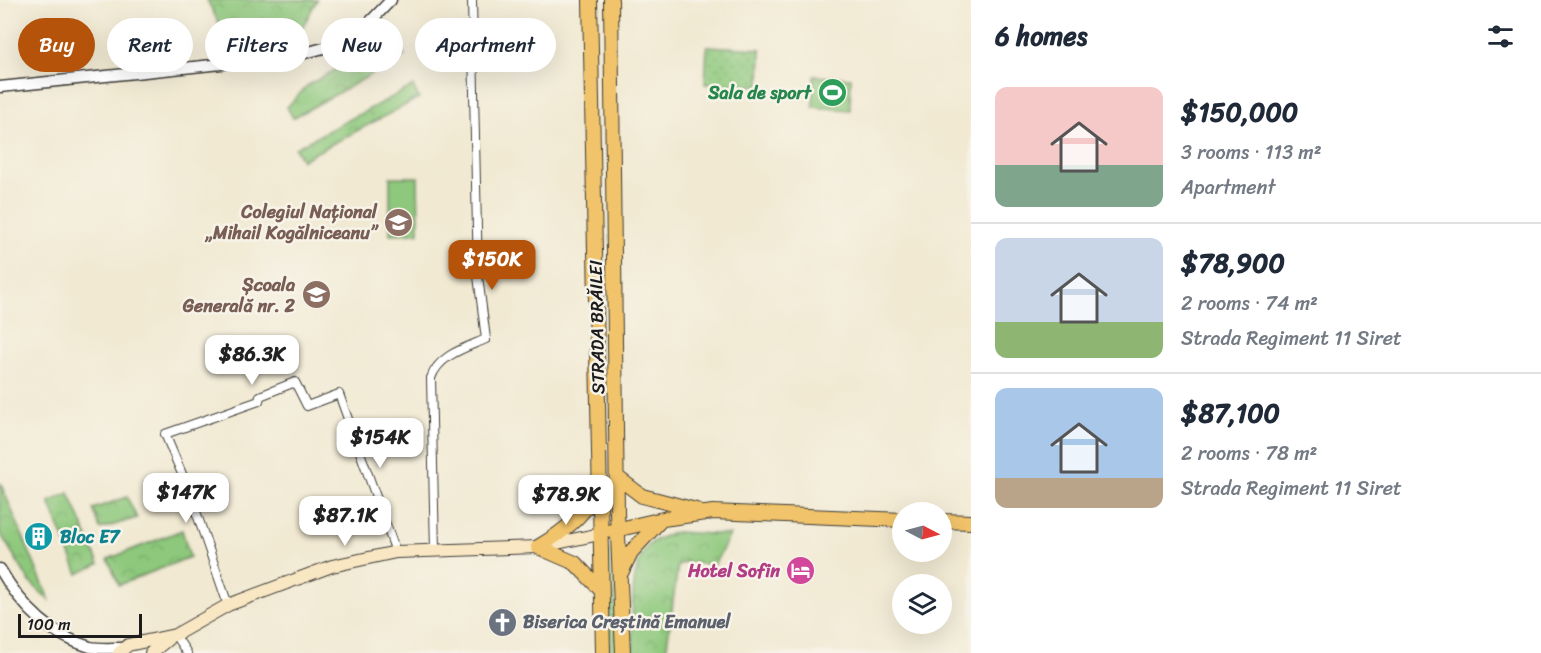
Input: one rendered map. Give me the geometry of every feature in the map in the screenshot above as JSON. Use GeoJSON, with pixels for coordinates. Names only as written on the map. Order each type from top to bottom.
{"type":"FeatureCollection","features":[{"type":"Feature","properties":{"kind":"main road","name":"STRADA BRĂILEI"},"geometry":{"type":"LineString","coordinates":[[590,0],[603,653]]}},
{"type":"Feature","properties":{"kind":"main road","name":"STRADA BRĂILEI"},"geometry":{"type":"LineString","coordinates":[[611,0],[619,587],[623,653]]}},
{"type":"Feature","properties":{"kind":"main road"},"geometry":{"type":"LineString","coordinates":[[617,477],[642,496],[673,506],[713,512],[892,520]]}},
{"type":"Feature","properties":{"kind":"main road"},"geometry":{"type":"LineString","coordinates":[[538,547],[573,525],[585,513],[598,489]]}},
{"type":"Feature","properties":{"kind":"main road"},"geometry":{"type":"LineString","coordinates":[[151,653],[173,636],[228,605],[332,566],[396,552],[538,547],[663,519],[713,512]]}},
{"type":"Feature","properties":{"kind":"main road"},"geometry":{"type":"LineString","coordinates":[[619,587],[621,574],[631,552],[650,529],[663,519]]}},
{"type":"Feature","properties":{"kind":"main road"},"geometry":{"type":"LineString","coordinates":[[952,521],[971,522]]}},
{"type":"Feature","properties":{"kind":"main road"},"geometry":{"type":"LineString","coordinates":[[538,547],[575,562],[601,590]]}},
{"type":"Feature","properties":{"kind":"main road"},"geometry":{"type":"LineString","coordinates":[[129,650],[173,636]]}},
{"type":"Feature","properties":{"kind":"street"},"geometry":{"type":"LineString","coordinates":[[0,87],[290,57],[346,42],[366,26],[391,0]]}},
{"type":"Feature","properties":{"kind":"street"},"geometry":{"type":"LineString","coordinates":[[435,550],[431,378],[435,368],[444,359],[486,339],[478,276],[472,0]]}},
{"type":"Feature","properties":{"kind":"street"},"geometry":{"type":"LineString","coordinates":[[228,605],[188,488],[165,434],[259,401],[260,396],[296,382],[307,406],[339,394],[396,552]]}},
{"type":"Feature","properties":{"kind":"street"},"geometry":{"type":"LineString","coordinates":[[0,569],[14,593],[42,621],[63,636],[107,653]]}},
{"type":"Feature","properties":{"kind":"street"},"geometry":{"type":"LineString","coordinates":[[173,636],[187,653]]}},
{"type":"Feature","properties":{"kind":"street"},"geometry":{"type":"LineString","coordinates":[[96,648],[129,650]]}},
{"type":"Feature","properties":{"kind":"green space"},"geometry":{"type":"Polygon","coordinates":[[[207,0],[317,0],[307,18],[216,18],[207,0]]]}},
{"type":"Feature","properties":{"kind":"green space"},"geometry":{"type":"Polygon","coordinates":[[[707,46],[761,49],[760,86],[705,84],[707,46]]]}},
{"type":"Feature","properties":{"kind":"green space"},"geometry":{"type":"Polygon","coordinates":[[[331,72],[376,72],[293,118],[287,107],[308,85],[331,72]]]}},
{"type":"Feature","properties":{"kind":"green space","name":"Sala de sport"},"geometry":{"type":"Polygon","coordinates":[[[814,76],[851,78],[850,110],[813,107],[814,76]]]}},
{"type":"Feature","properties":{"kind":"green space"},"geometry":{"type":"Polygon","coordinates":[[[413,86],[419,98],[302,160],[295,148],[413,86]]]}},
{"type":"Feature","properties":{"kind":"green space"},"geometry":{"type":"Polygon","coordinates":[[[390,177],[418,177],[419,233],[390,234],[390,177]]]}},
{"type":"Feature","properties":{"kind":"green space"},"geometry":{"type":"Polygon","coordinates":[[[0,482],[50,601],[30,582],[0,533],[0,482]]]}},
{"type":"Feature","properties":{"kind":"green space"},"geometry":{"type":"Polygon","coordinates":[[[69,493],[99,564],[78,574],[49,502],[69,493]]]}},
{"type":"Feature","properties":{"kind":"green space"},"geometry":{"type":"Polygon","coordinates":[[[127,497],[137,518],[100,529],[93,509],[127,497]]]}},
{"type":"Feature","properties":{"kind":"green space"},"geometry":{"type":"Polygon","coordinates":[[[182,530],[190,557],[119,585],[108,559],[182,530]]]}},
{"type":"Feature","properties":{"kind":"green space"},"geometry":{"type":"Polygon","coordinates":[[[676,532],[730,535],[714,565],[685,562],[678,565],[666,653],[633,653],[632,611],[638,566],[650,544],[676,532]]]}},
{"type":"Feature","properties":{"kind":"green space"},"geometry":{"type":"Polygon","coordinates":[[[613,550],[618,653],[610,653],[607,552],[613,550]]]}},
{"type":"Feature","properties":{"kind":"place","name":"Sala de sport"},"geometry":{"type":"Point","coordinates":[832,93]}},
{"type":"Feature","properties":{"kind":"place","name":"Colegiul Național „Mihail Kogălniceanu”"},"geometry":{"type":"Point","coordinates":[398,222]}},
{"type":"Feature","properties":{"kind":"place","name":"Școala Generală nr. 2"},"geometry":{"type":"Point","coordinates":[316,295]}},
{"type":"Feature","properties":{"kind":"place","name":"Bloc E7"},"geometry":{"type":"Point","coordinates":[39,537]}},
{"type":"Feature","properties":{"kind":"place","name":"Hotel Sofin"},"geometry":{"type":"Point","coordinates":[801,571]}},
{"type":"Feature","properties":{"kind":"place","name":"Biserica Creștină Emanuel"},"geometry":{"type":"Point","coordinates":[502,622]}}]}
